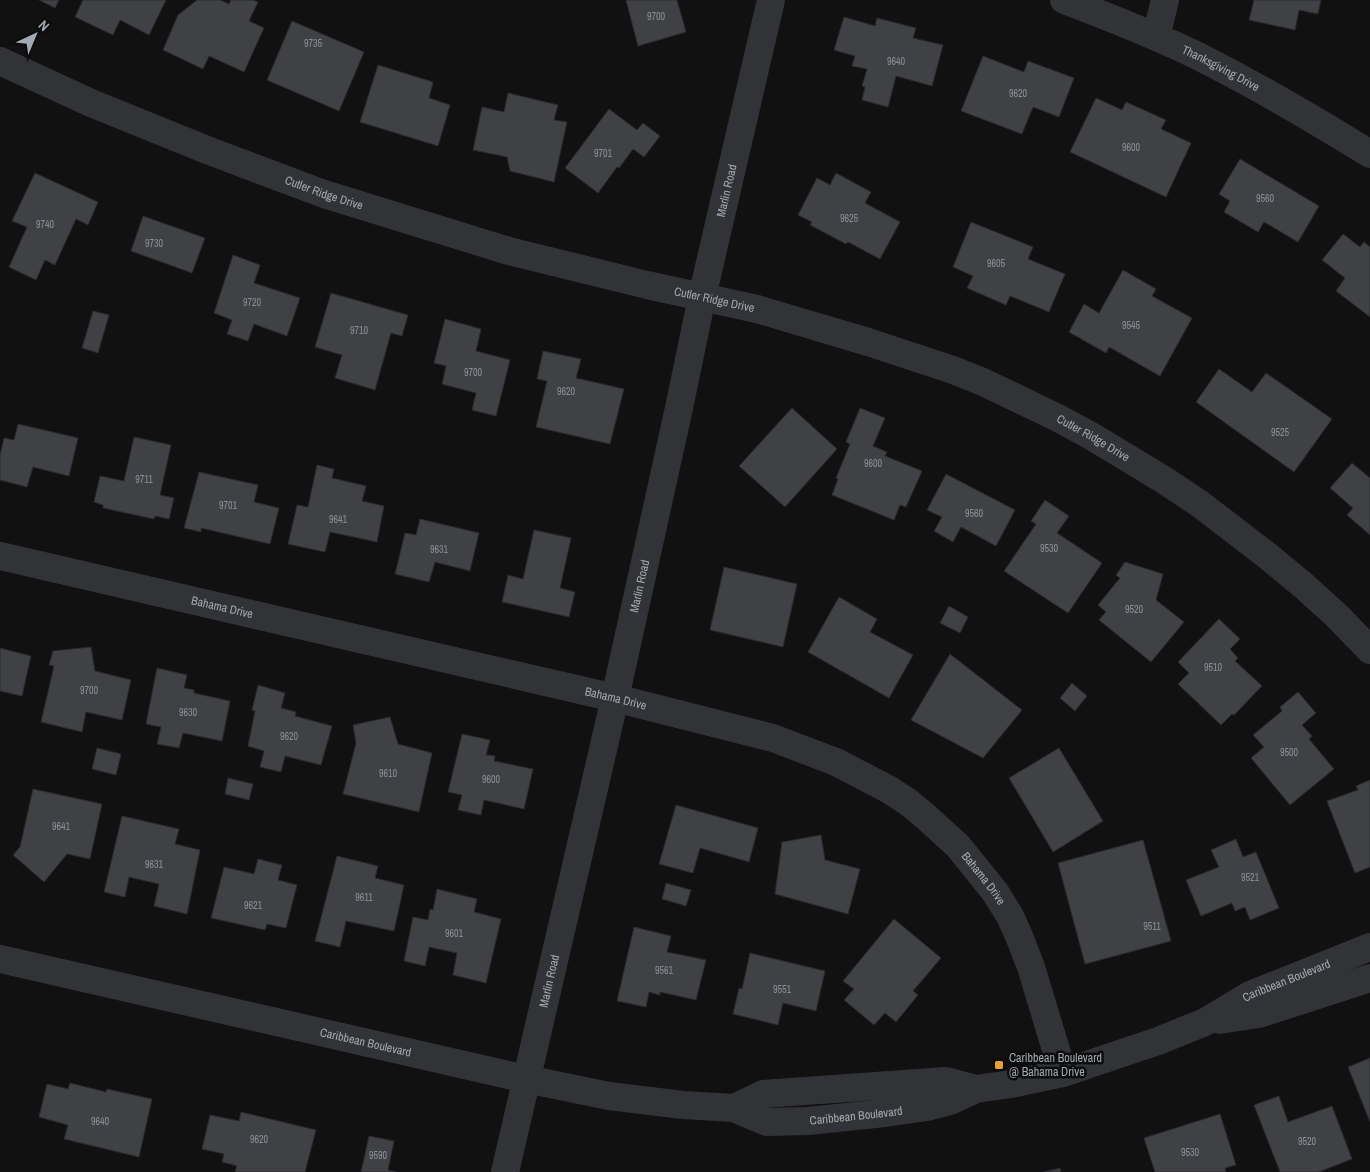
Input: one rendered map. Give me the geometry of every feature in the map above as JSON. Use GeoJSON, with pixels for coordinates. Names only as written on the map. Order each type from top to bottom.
{"type":"FeatureCollection","features":[{"type":"Feature","properties":{"kind":"street","name":"Marlin Road"},"geometry":{"type":"LineString","coordinates":[[505,1172],[615,698],[702,297],[771,0]]}},
{"type":"Feature","properties":{"kind":"street","name":"Thanksgiving Drive"},"geometry":{"type":"LineString","coordinates":[[1064,0],[1198,56],[1300,112],[1370,154]]}},
{"type":"Feature","properties":{"kind":"street"},"geometry":{"type":"LineString","coordinates":[[1156,37],[1164,0]]}},
{"type":"Feature","properties":{"kind":"street","name":"Cutler Ridge Drive"},"geometry":{"type":"LineString","coordinates":[[0,61],[90,103],[324,194],[509,250],[647,285],[757,309],[918,358],[983,382],[1058,418],[1164,480],[1232,528],[1304,586],[1370,650]]}},
{"type":"Feature","properties":{"kind":"street","name":"Bahama Drive"},"geometry":{"type":"LineString","coordinates":[[0,556],[615,698],[772,738],[836,762],[908,802],[958,846],[995,892],[1010,916],[1019,936],[1031,968],[1063,1073]]}},
{"type":"Feature","properties":{"kind":"street","name":"Caribbean Boulevard"},"geometry":{"type":"LineString","coordinates":[[0,959],[526,1079],[609,1096],[683,1105],[734,1108],[763,1094],[946,1081],[976,1088],[1011,1084],[1063,1073],[1158,1041],[1205,1022],[1250,995],[1370,947]]}},
{"type":"Feature","properties":{"kind":"street","name":"Caribbean Boulevard"},"geometry":{"type":"LineString","coordinates":[[1205,1022],[1259,1014],[1370,978]]}},
{"type":"Feature","properties":{"kind":"building"},"geometry":{"type":"Polygon","coordinates":[[[39,0],[59,0],[55,8],[39,0]]]}},
{"type":"Feature","properties":{"kind":"building"},"geometry":{"type":"Polygon","coordinates":[[[83,0],[166,0],[149,35],[120,20],[113,35],[75,17],[83,0]]]}},
{"type":"Feature","properties":{"kind":"building"},"geometry":{"type":"Polygon","coordinates":[[[197,0],[220,0],[229,4],[231,0],[253,0],[258,2],[249,21],[264,28],[244,72],[209,56],[203,69],[163,50],[178,15],[197,0]]]}},
{"type":"Feature","properties":{"kind":"building"},"geometry":{"type":"Polygon","coordinates":[[[626,0],[677,0],[686,32],[638,46],[626,0]]]}},
{"type":"Feature","properties":{"kind":"building"},"geometry":{"type":"Polygon","coordinates":[[[1254,0],[1321,0],[1318,14],[1299,10],[1295,30],[1249,20],[1254,0]]]}},
{"type":"Feature","properties":{"kind":"building"},"geometry":{"type":"Polygon","coordinates":[[[844,17],[875,26],[877,18],[916,28],[913,38],[943,45],[932,86],[896,76],[888,107],[862,100],[865,87],[862,86],[867,69],[852,66],[855,56],[834,50],[844,17]]]}},
{"type":"Feature","properties":{"kind":"building"},"geometry":{"type":"Polygon","coordinates":[[[292,21],[364,52],[339,111],[267,80],[292,21]]]}},
{"type":"Feature","properties":{"kind":"building"},"geometry":{"type":"Polygon","coordinates":[[[983,56],[1024,72],[1028,61],[1074,78],[1059,117],[1033,107],[1022,134],[961,111],[983,56]]]}},
{"type":"Feature","properties":{"kind":"building"},"geometry":{"type":"Polygon","coordinates":[[[378,65],[433,82],[429,98],[450,105],[438,146],[360,122],[378,65]]]}},
{"type":"Feature","properties":{"kind":"building"},"geometry":{"type":"Polygon","coordinates":[[[508,93],[558,105],[554,120],[567,122],[554,182],[510,171],[507,157],[473,150],[482,107],[504,112],[508,93]]]}},
{"type":"Feature","properties":{"kind":"building"},"geometry":{"type":"Polygon","coordinates":[[[1096,98],[1122,110],[1126,102],[1166,120],[1161,129],[1191,143],[1166,197],[1070,152],[1096,98]]]}},
{"type":"Feature","properties":{"kind":"building"},"geometry":{"type":"Polygon","coordinates":[[[609,109],[637,130],[643,123],[660,136],[644,157],[633,149],[598,193],[565,168],[609,109]]]}},
{"type":"Feature","properties":{"kind":"building"},"geometry":{"type":"Polygon","coordinates":[[[1240,159],[1319,206],[1298,242],[1264,222],[1258,232],[1224,212],[1230,201],[1219,194],[1240,159]]]}},
{"type":"Feature","properties":{"kind":"building"},"geometry":{"type":"Polygon","coordinates":[[[35,173],[98,202],[88,225],[76,219],[55,265],[45,260],[36,280],[9,267],[27,227],[12,221],[35,173]]]}},
{"type":"Feature","properties":{"kind":"building"},"geometry":{"type":"Polygon","coordinates":[[[836,173],[871,192],[865,203],[900,222],[880,259],[810,225],[812,222],[798,215],[817,178],[830,185],[836,173]]]}},
{"type":"Feature","properties":{"kind":"building"},"geometry":{"type":"Polygon","coordinates":[[[143,216],[205,238],[192,273],[131,251],[143,216]]]}},
{"type":"Feature","properties":{"kind":"building"},"geometry":{"type":"Polygon","coordinates":[[[971,222],[1033,247],[1028,259],[1065,274],[1049,312],[1010,296],[1006,305],[967,288],[973,276],[953,267],[971,222]]]}},
{"type":"Feature","properties":{"kind":"building"},"geometry":{"type":"Polygon","coordinates":[[[1343,234],[1360,247],[1364,242],[1370,247],[1370,317],[1336,291],[1345,278],[1322,260],[1343,234]]]}},
{"type":"Feature","properties":{"kind":"building"},"geometry":{"type":"Polygon","coordinates":[[[233,255],[260,265],[254,283],[300,298],[287,336],[254,324],[248,341],[227,334],[232,320],[214,313],[233,255]]]}},
{"type":"Feature","properties":{"kind":"building"},"geometry":{"type":"Polygon","coordinates":[[[1123,270],[1156,289],[1152,296],[1192,318],[1160,376],[1109,347],[1106,353],[1069,332],[1084,304],[1099,313],[1123,270]]]}},
{"type":"Feature","properties":{"kind":"building"},"geometry":{"type":"Polygon","coordinates":[[[331,293],[408,315],[402,336],[391,333],[375,390],[335,378],[342,355],[315,347],[331,293]]]}},
{"type":"Feature","properties":{"kind":"building"},"geometry":{"type":"Polygon","coordinates":[[[93,311],[109,315],[98,353],[82,348],[93,311]]]}},
{"type":"Feature","properties":{"kind":"building"},"geometry":{"type":"Polygon","coordinates":[[[445,319],[481,329],[476,351],[510,360],[496,416],[472,410],[476,393],[442,384],[446,366],[434,363],[445,319]]]}},
{"type":"Feature","properties":{"kind":"building"},"geometry":{"type":"Polygon","coordinates":[[[543,351],[581,359],[576,378],[624,389],[610,444],[536,427],[547,381],[537,379],[543,351]]]}},
{"type":"Feature","properties":{"kind":"building"},"geometry":{"type":"Polygon","coordinates":[[[1219,369],[1252,392],[1266,373],[1332,419],[1294,472],[1196,402],[1219,369]]]}},
{"type":"Feature","properties":{"kind":"building"},"geometry":{"type":"Polygon","coordinates":[[[792,408],[837,449],[785,507],[739,466],[792,408]]]}},
{"type":"Feature","properties":{"kind":"building"},"geometry":{"type":"Polygon","coordinates":[[[860,408],[885,418],[873,446],[887,452],[885,456],[922,471],[906,507],[900,505],[894,520],[832,495],[838,479],[836,478],[850,444],[846,442],[860,408]]]}},
{"type":"Feature","properties":{"kind":"building"},"geometry":{"type":"Polygon","coordinates":[[[18,424],[78,438],[69,476],[33,467],[27,487],[0,480],[0,455],[4,438],[14,440],[18,424]]]}},
{"type":"Feature","properties":{"kind":"building"},"geometry":{"type":"Polygon","coordinates":[[[134,437],[171,445],[160,495],[174,498],[169,519],[155,516],[154,519],[103,508],[103,505],[94,502],[100,476],[124,481],[134,437]]]}},
{"type":"Feature","properties":{"kind":"building"},"geometry":{"type":"Polygon","coordinates":[[[1352,463],[1370,478],[1370,535],[1347,515],[1353,508],[1330,488],[1352,463]]]}},
{"type":"Feature","properties":{"kind":"building"},"geometry":{"type":"Polygon","coordinates":[[[317,465],[334,469],[332,478],[366,486],[362,501],[384,506],[377,542],[330,532],[325,552],[288,544],[297,505],[308,507],[317,465]]]}},
{"type":"Feature","properties":{"kind":"building"},"geometry":{"type":"Polygon","coordinates":[[[199,472],[258,485],[254,502],[279,508],[270,544],[201,528],[201,532],[184,528],[199,472]]]}},
{"type":"Feature","properties":{"kind":"building"},"geometry":{"type":"Polygon","coordinates":[[[946,474],[1015,510],[996,546],[961,527],[953,542],[934,531],[942,517],[927,510],[946,474]]]}},
{"type":"Feature","properties":{"kind":"building"},"geometry":{"type":"Polygon","coordinates":[[[1045,500],[1069,516],[1057,533],[1102,563],[1068,613],[1004,571],[1036,524],[1031,521],[1045,500]]]}},
{"type":"Feature","properties":{"kind":"building"},"geometry":{"type":"Polygon","coordinates":[[[420,519],[479,533],[470,571],[435,562],[429,582],[395,574],[405,533],[416,535],[420,519]]]}},
{"type":"Feature","properties":{"kind":"building"},"geometry":{"type":"Polygon","coordinates":[[[534,530],[571,538],[560,588],[575,592],[569,617],[502,602],[508,575],[523,579],[534,530]]]}},
{"type":"Feature","properties":{"kind":"building"},"geometry":{"type":"Polygon","coordinates":[[[1125,562],[1163,574],[1156,600],[1184,622],[1151,662],[1099,620],[1106,612],[1098,605],[1120,578],[1116,575],[1125,562]]]}},
{"type":"Feature","properties":{"kind":"building"},"geometry":{"type":"Polygon","coordinates":[[[724,567],[797,584],[783,647],[710,630],[724,567]]]}},
{"type":"Feature","properties":{"kind":"building"},"geometry":{"type":"Polygon","coordinates":[[[839,597],[877,619],[870,632],[913,655],[889,698],[808,652],[839,597]]]}},
{"type":"Feature","properties":{"kind":"building"},"geometry":{"type":"Polygon","coordinates":[[[949,606],[968,617],[960,633],[940,623],[949,606]]]}},
{"type":"Feature","properties":{"kind":"building"},"geometry":{"type":"Polygon","coordinates":[[[1219,619],[1240,639],[1230,649],[1238,658],[1235,661],[1262,686],[1234,715],[1232,714],[1221,725],[1178,684],[1189,673],[1178,662],[1219,619]]]}},
{"type":"Feature","properties":{"kind":"building"},"geometry":{"type":"Polygon","coordinates":[[[91,647],[95,671],[131,680],[122,720],[86,712],[82,732],[41,722],[54,666],[49,665],[53,651],[91,647]]]}},
{"type":"Feature","properties":{"kind":"building"},"geometry":{"type":"Polygon","coordinates":[[[0,648],[31,656],[22,696],[0,691],[0,648]]]}},
{"type":"Feature","properties":{"kind":"building"},"geometry":{"type":"Polygon","coordinates":[[[950,654],[1022,710],[983,758],[911,720],[950,654]]]}},
{"type":"Feature","properties":{"kind":"building"},"geometry":{"type":"Polygon","coordinates":[[[157,668],[187,675],[184,688],[194,690],[194,693],[230,701],[222,741],[183,733],[179,748],[157,744],[161,727],[146,724],[157,668]]]}},
{"type":"Feature","properties":{"kind":"building"},"geometry":{"type":"Polygon","coordinates":[[[1072,683],[1087,696],[1075,711],[1060,698],[1072,683]]]}},
{"type":"Feature","properties":{"kind":"building"},"geometry":{"type":"Polygon","coordinates":[[[258,685],[285,693],[281,708],[296,712],[295,716],[332,726],[321,765],[285,756],[281,772],[260,767],[264,751],[248,746],[255,711],[252,710],[258,685]]]}},
{"type":"Feature","properties":{"kind":"building"},"geometry":{"type":"Polygon","coordinates":[[[1298,692],[1316,713],[1302,725],[1312,736],[1309,739],[1334,769],[1290,805],[1251,758],[1264,747],[1253,735],[1282,711],[1280,707],[1298,692]]]}},
{"type":"Feature","properties":{"kind":"building"},"geometry":{"type":"Polygon","coordinates":[[[390,717],[398,744],[432,753],[419,812],[343,794],[356,743],[353,725],[390,717]]]}},
{"type":"Feature","properties":{"kind":"building"},"geometry":{"type":"Polygon","coordinates":[[[462,734],[490,740],[486,755],[495,756],[494,761],[533,769],[524,809],[484,800],[481,815],[458,810],[462,795],[448,792],[462,734]]]}},
{"type":"Feature","properties":{"kind":"building"},"geometry":{"type":"Polygon","coordinates":[[[97,748],[121,754],[116,775],[92,769],[97,748]]]}},
{"type":"Feature","properties":{"kind":"building"},"geometry":{"type":"Polygon","coordinates":[[[1059,748],[1103,821],[1053,852],[1009,778],[1059,748]]]}},
{"type":"Feature","properties":{"kind":"building"},"geometry":{"type":"Polygon","coordinates":[[[228,778],[253,784],[249,800],[225,794],[228,778]]]}},
{"type":"Feature","properties":{"kind":"building"},"geometry":{"type":"Polygon","coordinates":[[[1370,780],[1370,867],[1355,873],[1327,801],[1358,790],[1356,786],[1370,780]]]}},
{"type":"Feature","properties":{"kind":"building"},"geometry":{"type":"Polygon","coordinates":[[[33,789],[102,804],[90,859],[67,854],[44,882],[13,855],[20,847],[33,789]]]}},
{"type":"Feature","properties":{"kind":"building"},"geometry":{"type":"Polygon","coordinates":[[[676,805],[758,828],[749,862],[700,848],[693,873],[659,864],[676,805]]]}},
{"type":"Feature","properties":{"kind":"building"},"geometry":{"type":"Polygon","coordinates":[[[122,816],[179,829],[175,844],[200,850],[187,914],[154,906],[159,884],[129,877],[125,897],[104,892],[122,816]]]}},
{"type":"Feature","properties":{"kind":"building"},"geometry":{"type":"Polygon","coordinates":[[[821,835],[825,860],[860,869],[848,914],[775,894],[782,842],[821,835]]]}},
{"type":"Feature","properties":{"kind":"building"},"geometry":{"type":"Polygon","coordinates":[[[1236,839],[1243,857],[1256,852],[1279,908],[1250,920],[1245,907],[1235,911],[1232,903],[1201,916],[1186,880],[1219,867],[1211,850],[1236,839]]]}},
{"type":"Feature","properties":{"kind":"building"},"geometry":{"type":"Polygon","coordinates":[[[1143,840],[1171,941],[1085,964],[1058,863],[1143,840]]]}},
{"type":"Feature","properties":{"kind":"building"},"geometry":{"type":"Polygon","coordinates":[[[337,856],[378,866],[375,878],[404,885],[394,931],[346,921],[340,947],[315,941],[337,856]]]}},
{"type":"Feature","properties":{"kind":"building"},"geometry":{"type":"Polygon","coordinates":[[[258,859],[282,865],[278,880],[297,885],[286,928],[267,924],[265,930],[211,918],[224,867],[254,874],[258,859]]]}},
{"type":"Feature","properties":{"kind":"building"},"geometry":{"type":"Polygon","coordinates":[[[666,883],[691,890],[686,906],[662,899],[666,883]]]}},
{"type":"Feature","properties":{"kind":"building"},"geometry":{"type":"Polygon","coordinates":[[[437,889],[477,899],[474,912],[501,919],[486,983],[453,975],[457,953],[429,947],[425,966],[404,961],[413,917],[428,920],[430,909],[433,910],[437,889]]]}},
{"type":"Feature","properties":{"kind":"building"},"geometry":{"type":"Polygon","coordinates":[[[894,919],[941,958],[913,991],[918,995],[896,1022],[885,1013],[874,1025],[844,1000],[854,989],[843,981],[894,919]]]}},
{"type":"Feature","properties":{"kind":"building"},"geometry":{"type":"Polygon","coordinates":[[[634,927],[671,936],[667,952],[706,960],[696,1000],[660,992],[660,995],[649,992],[646,1007],[617,1001],[634,927]]]}},
{"type":"Feature","properties":{"kind":"building"},"geometry":{"type":"Polygon","coordinates":[[[750,953],[825,971],[816,1011],[783,1003],[778,1025],[733,1014],[739,988],[742,989],[750,953]]]}},
{"type":"Feature","properties":{"kind":"building"},"geometry":{"type":"Polygon","coordinates":[[[1370,1058],[1370,1122],[1348,1067],[1370,1058]]]}},
{"type":"Feature","properties":{"kind":"building"},"geometry":{"type":"Polygon","coordinates":[[[70,1083],[106,1092],[107,1089],[152,1099],[139,1157],[64,1139],[68,1125],[39,1117],[47,1084],[68,1089],[70,1083]]]}},
{"type":"Feature","properties":{"kind":"building"},"geometry":{"type":"Polygon","coordinates":[[[1279,1096],[1288,1122],[1332,1106],[1352,1159],[1319,1172],[1280,1172],[1254,1105],[1279,1096]]]}},
{"type":"Feature","properties":{"kind":"building"},"geometry":{"type":"Polygon","coordinates":[[[241,1112],[316,1130],[305,1172],[235,1172],[237,1166],[222,1162],[224,1154],[202,1149],[210,1115],[239,1121],[241,1112]]]}},
{"type":"Feature","properties":{"kind":"building"},"geometry":{"type":"Polygon","coordinates":[[[1220,1114],[1236,1165],[1225,1168],[1226,1172],[1155,1172],[1144,1138],[1220,1114]]]}},
{"type":"Feature","properties":{"kind":"building"},"geometry":{"type":"Polygon","coordinates":[[[369,1136],[394,1141],[388,1170],[396,1172],[361,1172],[369,1136]]]}},
{"type":"Feature","properties":{"kind":"building"},"geometry":{"type":"Polygon","coordinates":[[[1060,1168],[1061,1172],[1044,1172],[1060,1168]]]}},
{"type":"Feature","properties":{"kind":"place","name":"Caribbean Boulevard @ Bahama Drive"},"geometry":{"type":"Point","coordinates":[999,1065]}}]}
